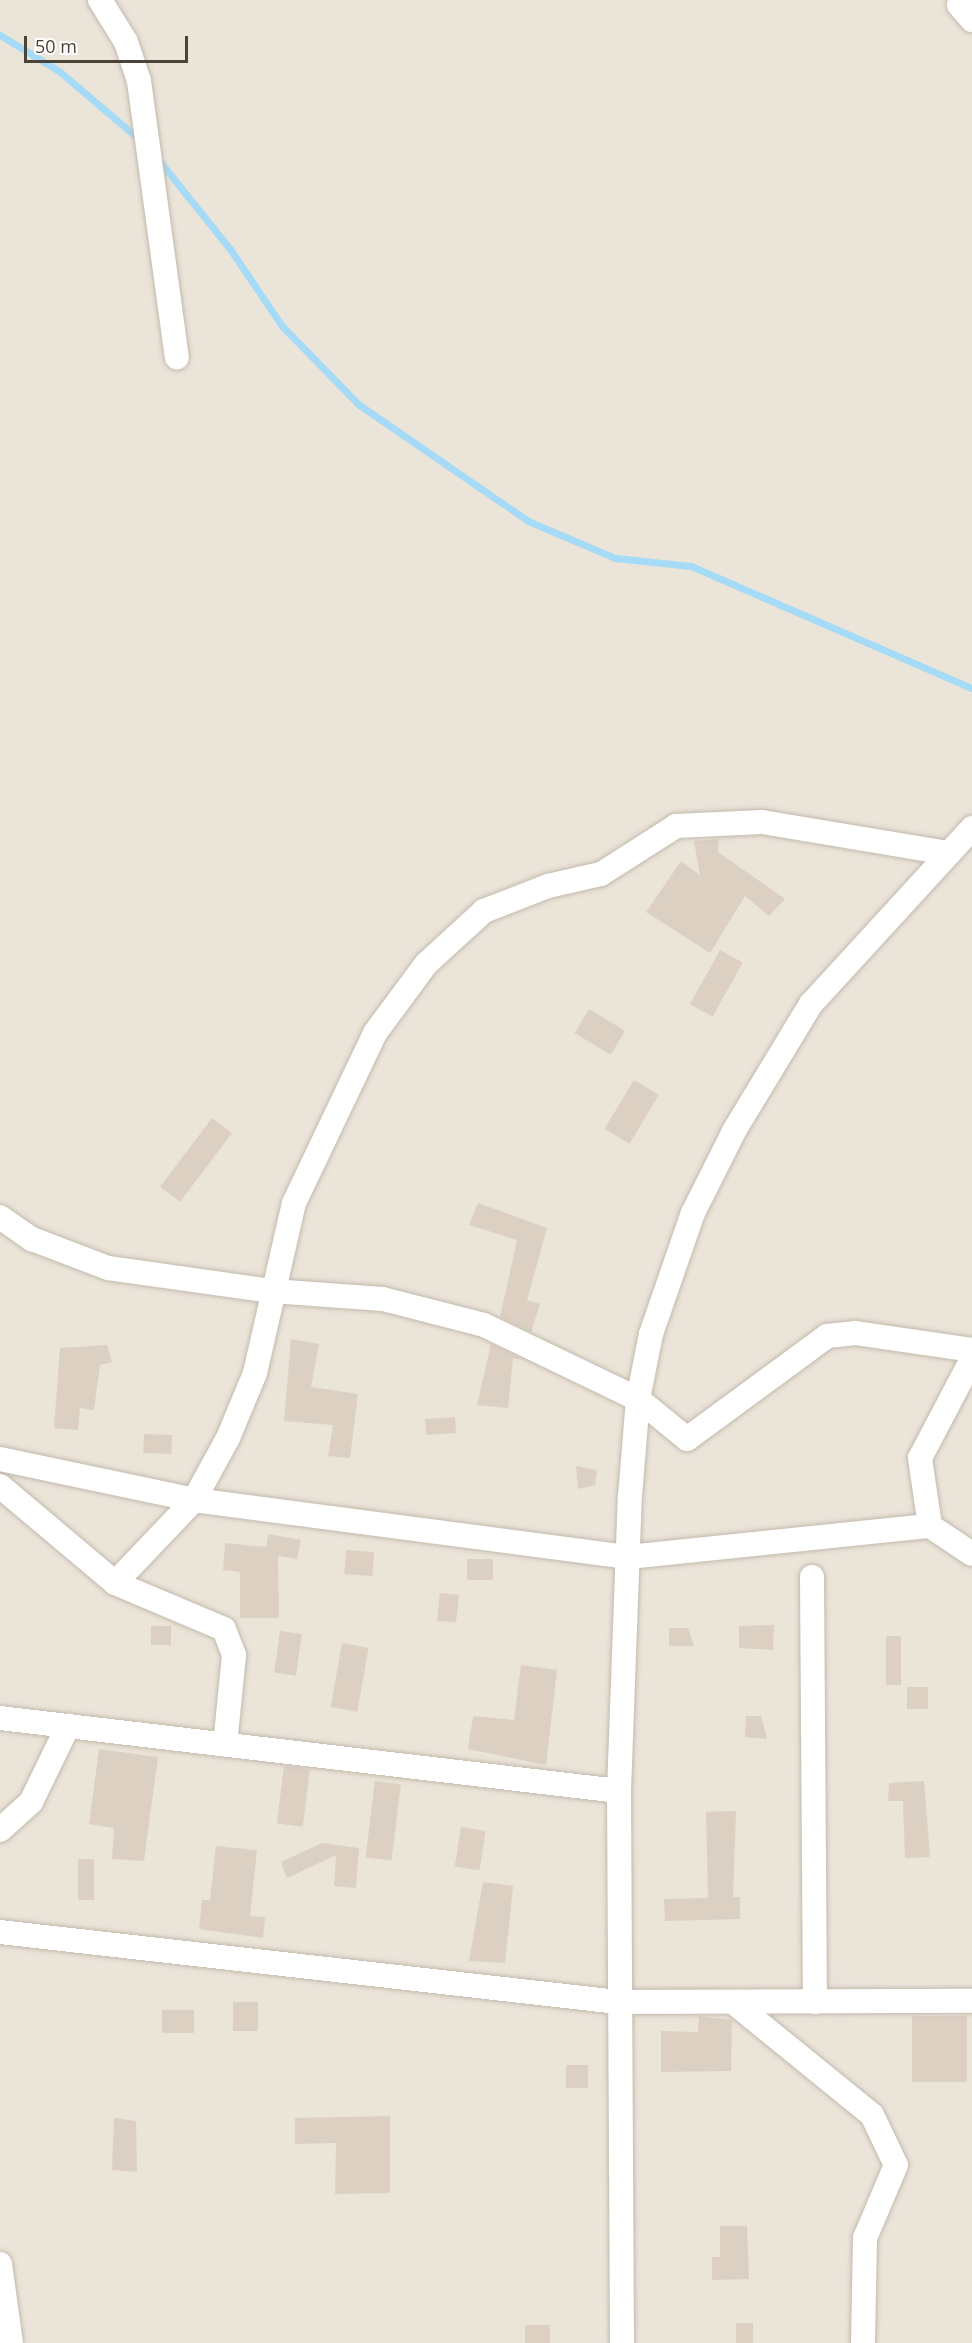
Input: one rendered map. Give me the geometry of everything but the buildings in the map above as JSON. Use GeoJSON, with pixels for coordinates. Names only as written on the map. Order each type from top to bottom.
{"type":"FeatureCollection","features":[{"type":"Feature","properties":{"kind":"street"},"geometry":{"type":"LineString","coordinates":[[100,0],[126,42],[139,81],[177,357]]}},
{"type":"Feature","properties":{"kind":"street"},"geometry":{"type":"LineString","coordinates":[[963,0],[960,4],[972,21]]}},
{"type":"Feature","properties":{"kind":"street"},"geometry":{"type":"LineString","coordinates":[[115,1583],[194,1500],[255,1373],[294,1203],[375,1033],[426,964],[484,911],[548,886],[601,874],[676,826],[762,822],[948,854]]}},
{"type":"Feature","properties":{"kind":"street"},"geometry":{"type":"LineString","coordinates":[[621,2343],[619,1791],[628,1557],[638,1399],[668,1275],[734,1131],[811,1004],[972,828]]}},
{"type":"Feature","properties":{"kind":"street"},"geometry":{"type":"LineString","coordinates":[[0,1217],[32,1239],[108,1268],[272,1291],[383,1299],[484,1325],[638,1399],[687,1439],[827,1336],[856,1333],[972,1350]]}},
{"type":"Feature","properties":{"kind":"street"},"geometry":{"type":"LineString","coordinates":[[930,1526],[920,1458],[972,1359]]}},
{"type":"Feature","properties":{"kind":"street"},"geometry":{"type":"LineString","coordinates":[[0,1459],[194,1500],[628,1557],[930,1526],[972,1554]]}},
{"type":"Feature","properties":{"kind":"street"},"geometry":{"type":"LineString","coordinates":[[0,1486],[115,1583],[224,1629],[234,1655],[225,1745]]}},
{"type":"Feature","properties":{"kind":"street"},"geometry":{"type":"LineString","coordinates":[[812,1576],[815,2002]]}},
{"type":"Feature","properties":{"kind":"street"},"geometry":{"type":"LineString","coordinates":[[0,1718],[619,1791]]}},
{"type":"Feature","properties":{"kind":"street"},"geometry":{"type":"LineString","coordinates":[[0,1830],[31,1802],[68,1726]]}},
{"type":"Feature","properties":{"kind":"street"},"geometry":{"type":"LineString","coordinates":[[0,1932],[618,2002],[972,2001]]}},
{"type":"Feature","properties":{"kind":"street"},"geometry":{"type":"LineString","coordinates":[[733,2002],[872,2115],[896,2165],[865,2238],[863,2343]]}},
{"type":"Feature","properties":{"kind":"street"},"geometry":{"type":"LineString","coordinates":[[0,2264],[12,2343]]}},
{"type":"Feature","properties":{"kind":"shaded area"},"geometry":{"type":"Polygon","coordinates":[[[0,0],[972,0],[972,2343],[0,2343],[0,0]]]}},
{"type":"Feature","properties":{"kind":"waterway"},"geometry":{"type":"LineString","coordinates":[[0,35],[59,71],[139,139]]}},
{"type":"Feature","properties":{"kind":"waterway"},"geometry":{"type":"LineString","coordinates":[[157,158],[230,249],[282,326],[358,404],[528,521],[615,558],[691,566],[972,688]]}}]}
